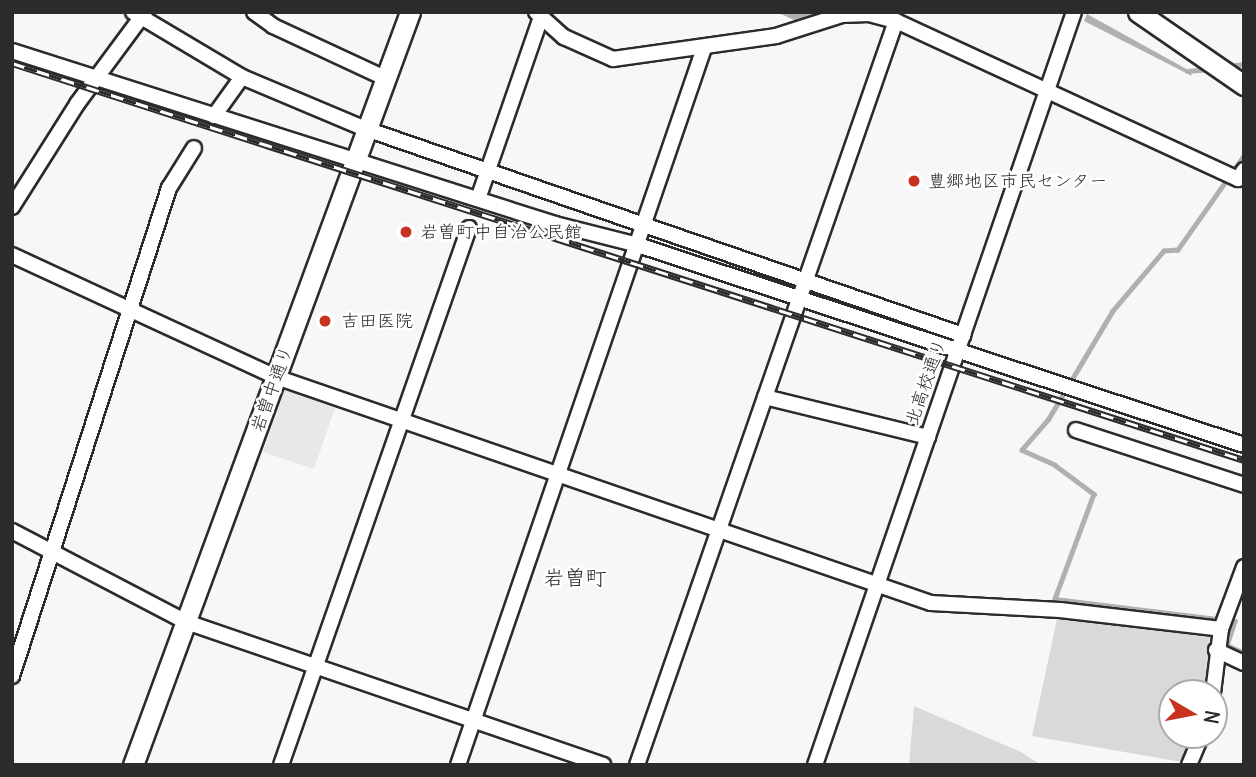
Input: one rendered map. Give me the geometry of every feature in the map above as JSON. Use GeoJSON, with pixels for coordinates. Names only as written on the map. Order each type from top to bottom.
{"type":"FeatureCollection","features":[{"type":"Feature","properties":{"kind":"street"},"geometry":{"type":"LineString","coordinates":[[254,12],[273,26],[385,78]]}},
{"type":"Feature","properties":{"kind":"street","name":"岩曽中通り"},"geometry":{"type":"LineString","coordinates":[[133,765],[410,12]]}},
{"type":"Feature","properties":{"kind":"street","name":"北高校通り"},"geometry":{"type":"LineString","coordinates":[[815,765],[1074,12]]}},
{"type":"Feature","properties":{"kind":"street"},"geometry":{"type":"LineString","coordinates":[[1138,12],[1244,85]]}},
{"type":"Feature","properties":{"kind":"street"},"geometry":{"type":"LineString","coordinates":[[12,207],[77,104],[99,78],[140,14],[242,77],[366,129],[963,335]]}},
{"type":"Feature","properties":{"kind":"street"},"geometry":{"type":"LineString","coordinates":[[478,199],[539,15],[576,44],[613,59],[776,36],[842,15],[869,14],[896,21],[1238,178],[1244,170]]}},
{"type":"Feature","properties":{"kind":"street"},"geometry":{"type":"LineString","coordinates":[[637,765],[896,21]]}},
{"type":"Feature","properties":{"kind":"street"},"geometry":{"type":"LineString","coordinates":[[458,765],[705,48]]}},
{"type":"Feature","properties":{"kind":"street"},"geometry":{"type":"LineString","coordinates":[[12,51],[478,199],[638,244],[957,353],[1244,444]]}},
{"type":"Feature","properties":{"kind":"street"},"geometry":{"type":"LineString","coordinates":[[214,116],[242,77]]}},
{"type":"Feature","properties":{"kind":"street"},"geometry":{"type":"LineString","coordinates":[[12,676],[169,188],[194,148]]}},
{"type":"Feature","properties":{"kind":"street"},"geometry":{"type":"LineString","coordinates":[[281,765],[468,228]]}},
{"type":"Feature","properties":{"kind":"street"},"geometry":{"type":"LineString","coordinates":[[12,254],[276,377],[720,527],[931,603],[1060,610],[1221,629]]}},
{"type":"Feature","properties":{"kind":"street"},"geometry":{"type":"LineString","coordinates":[[765,397],[928,437]]}},
{"type":"Feature","properties":{"kind":"street"},"geometry":{"type":"LineString","coordinates":[[1076,430],[1244,485]]}},
{"type":"Feature","properties":{"kind":"street"},"geometry":{"type":"LineString","coordinates":[[12,531],[186,622],[603,765]]}},
{"type":"Feature","properties":{"kind":"street"},"geometry":{"type":"LineString","coordinates":[[1214,679],[1221,629],[1244,567]]}},
{"type":"Feature","properties":{"kind":"street"},"geometry":{"type":"LineString","coordinates":[[1216,650],[1244,663]]}},
{"type":"Feature","properties":{"kind":"shaded area"},"geometry":{"type":"Polygon","coordinates":[[[777,12],[797,13],[833,12],[796,21],[777,12]]]}},
{"type":"Feature","properties":{"kind":"shaded area"},"geometry":{"type":"Polygon","coordinates":[[[1087,14],[1190,71],[1192,76],[1084,21],[1087,14]]]}},
{"type":"Feature","properties":{"kind":"shaded area"},"geometry":{"type":"Polygon","coordinates":[[[290,389],[336,405],[314,469],[263,452],[284,392],[290,389]]]}},
{"type":"Feature","properties":{"kind":"shaded area"},"geometry":{"type":"Polygon","coordinates":[[[1058,614],[1210,633],[1208,679],[1158,679],[1158,749],[1188,749],[1182,762],[1032,736],[1058,614]]]}},
{"type":"Feature","properties":{"kind":"shaded area"},"geometry":{"type":"Polygon","coordinates":[[[914,706],[1021,752],[1041,765],[909,765],[914,706]]]}},
{"type":"Feature","properties":{"kind":"waterway"},"geometry":{"type":"LineString","coordinates":[[1228,66],[1244,64]]}},
{"type":"Feature","properties":{"kind":"waterway"},"geometry":{"type":"LineString","coordinates":[[1187,71],[1209,69]]}},
{"type":"Feature","properties":{"kind":"waterway"},"geometry":{"type":"LineString","coordinates":[[1244,156],[1178,250],[1164,251],[1113,311],[1049,419],[1022,450],[1055,465],[1094,494],[1055,599],[1235,621],[1227,645],[1244,653]]}},
{"type":"Feature","properties":{"kind":"railway"},"geometry":{"type":"LineString","coordinates":[[12,63],[1244,460]]}},
{"type":"Feature","properties":{"kind":"place","name":"豊郷地区市民センター"},"geometry":{"type":"Point","coordinates":[914,181]}},
{"type":"Feature","properties":{"kind":"place","name":"岩曽町中自治公民館"},"geometry":{"type":"Point","coordinates":[406,232]}},
{"type":"Feature","properties":{"kind":"place","name":"吉田医院"},"geometry":{"type":"Point","coordinates":[325,321]}},
{"type":"Feature","properties":{"kind":"district","name":"岩曽町"},"geometry":{"type":"Point","coordinates":[575,578]}}]}
